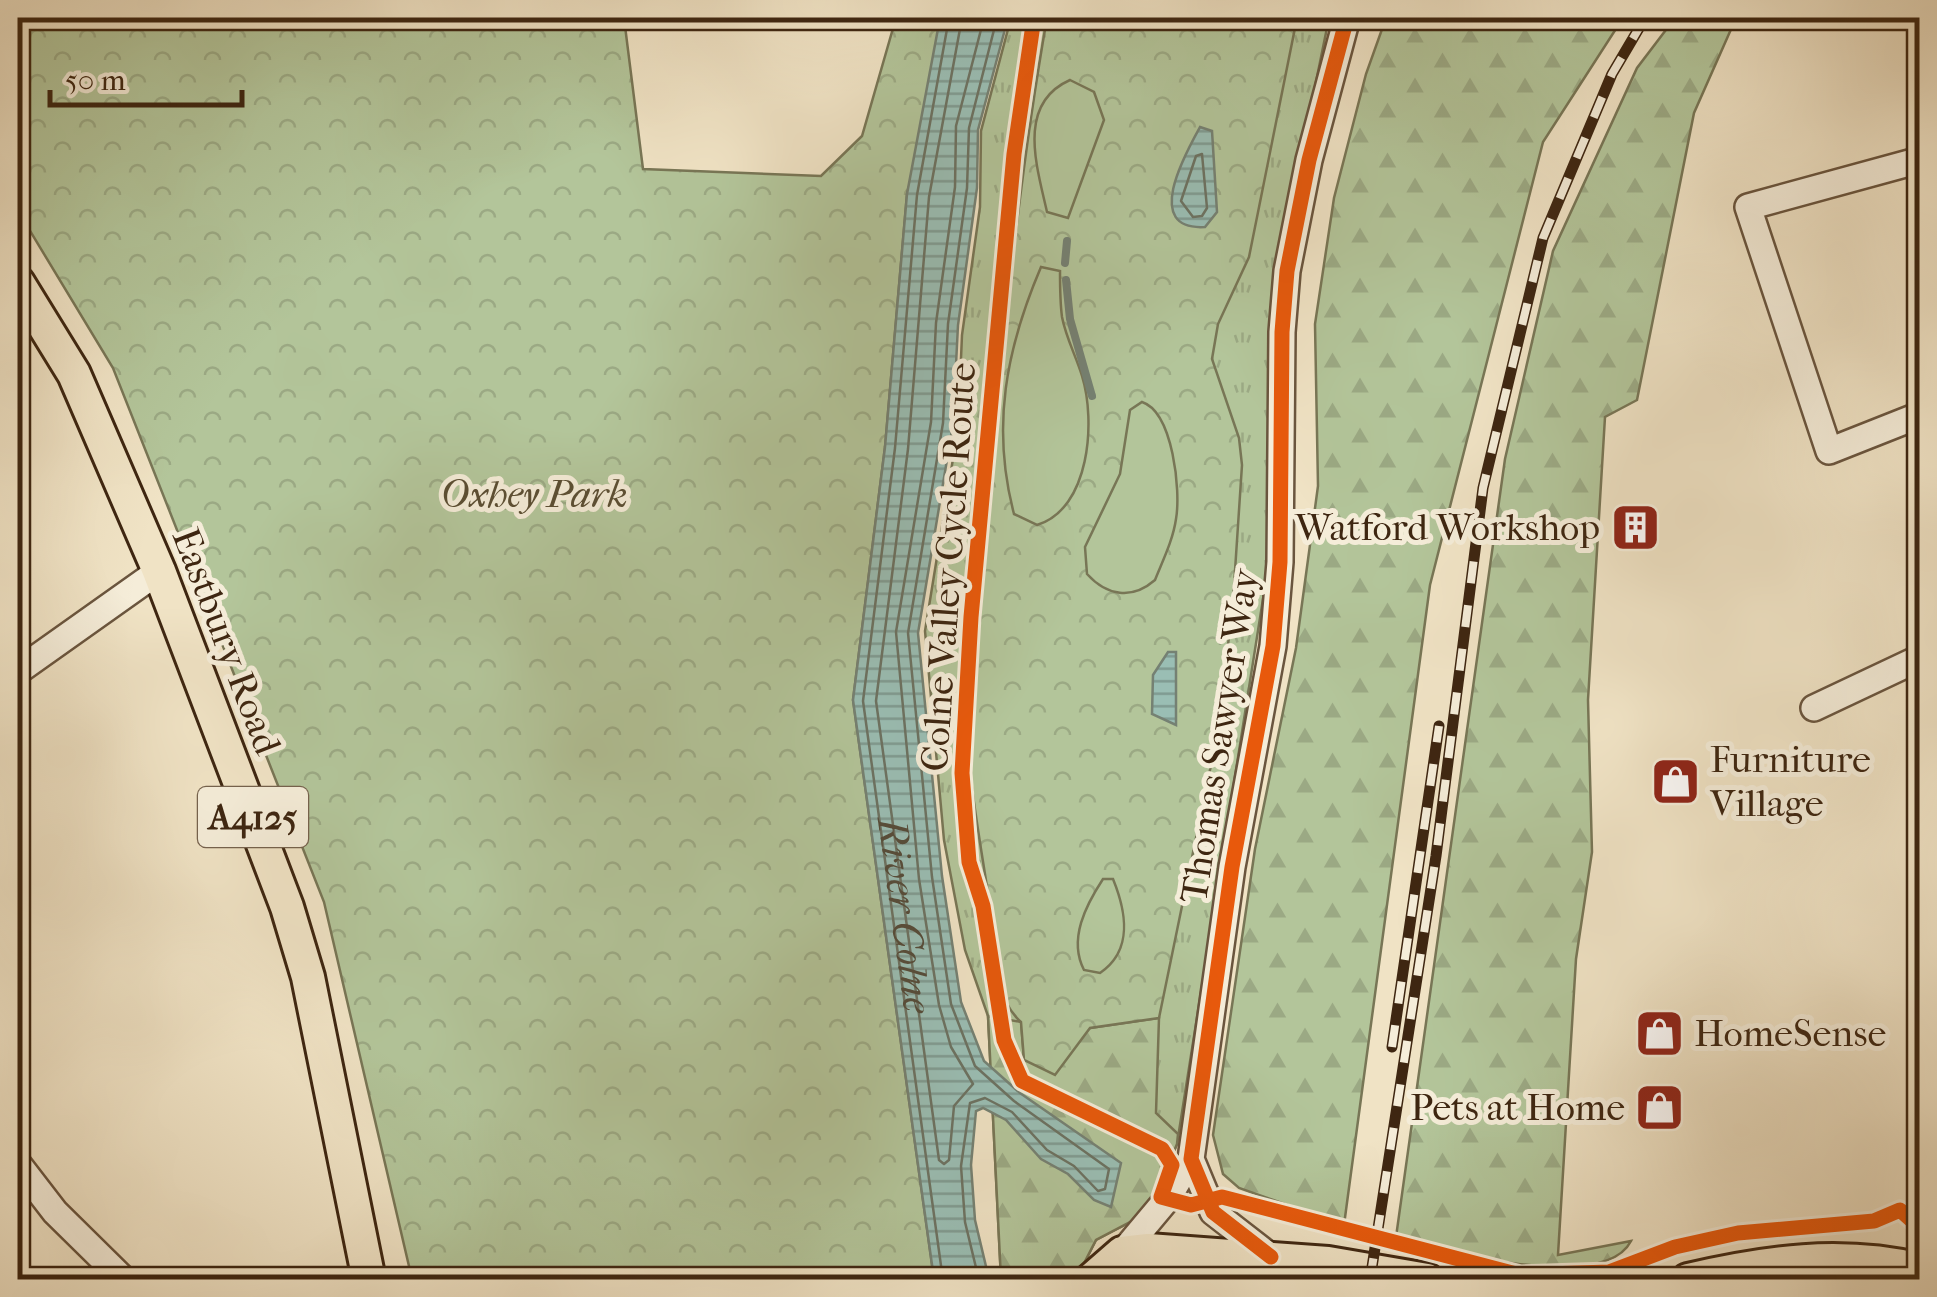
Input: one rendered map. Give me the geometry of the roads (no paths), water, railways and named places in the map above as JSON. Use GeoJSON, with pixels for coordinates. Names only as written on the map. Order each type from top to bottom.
{"type":"FeatureCollection","features":[{"type":"Feature","properties":{"kind":"main road","name":"Eastbury Road"},"geometry":{"type":"LineString","coordinates":[[18,282],[74,374],[159,571],[287,907],[308,977],[369,1280]]}},
{"type":"Feature","properties":{"kind":"main road"},"geometry":{"type":"LineString","coordinates":[[1091,1280],[1122,1253],[1180,1251],[1271,1257],[1427,1280]]}},
{"type":"Feature","properties":{"kind":"main road"},"geometry":{"type":"LineString","coordinates":[[1688,1280],[1760,1263],[1838,1259],[1920,1270]]}},
{"type":"Feature","properties":{"kind":"street","name":"Thomas Sawyer Way"},"geometry":{"type":"LineString","coordinates":[[1122,1253],[1168,1198],[1191,1158],[1232,866],[1273,646],[1281,526],[1282,332],[1288,271],[1310,160],[1347,18]]}},
{"type":"Feature","properties":{"kind":"street"},"geometry":{"type":"LineString","coordinates":[[1920,160],[1748,207],[1829,451],[1920,415]]}},
{"type":"Feature","properties":{"kind":"street"},"geometry":{"type":"LineString","coordinates":[[18,671],[159,571]]}},
{"type":"Feature","properties":{"kind":"street"},"geometry":{"type":"LineString","coordinates":[[1814,708],[1920,658]]}},
{"type":"Feature","properties":{"kind":"street","name":"Thomas Sawyer Way"},"geometry":{"type":"LineString","coordinates":[[1191,1158],[1212,1212],[1271,1257]]}},
{"type":"Feature","properties":{"kind":"street"},"geometry":{"type":"LineString","coordinates":[[18,1164],[55,1212],[124,1280]]}},
{"type":"Feature","properties":{"kind":"water","name":"River Colne"},"geometry":{"type":"Polygon","coordinates":[[[940,18],[1008,18],[978,130],[977,188],[958,325],[953,424],[918,633],[942,876],[961,1002],[984,1061],[1020,1093],[1121,1163],[1111,1207],[1094,1200],[1068,1174],[1041,1159],[1006,1120],[983,1108],[976,1111],[971,1165],[975,1220],[989,1279],[934,1279],[853,700],[885,447],[907,194],[940,18]]]}},
{"type":"Feature","properties":{"kind":"water"},"geometry":{"type":"Polygon","coordinates":[[[1200,127],[1212,131],[1217,212],[1205,227],[1186,225],[1176,217],[1172,204],[1178,172],[1200,127]]]}},
{"type":"Feature","properties":{"kind":"water"},"geometry":{"type":"Polygon","coordinates":[[[1168,652],[1176,652],[1176,725],[1152,714],[1153,675],[1168,652]]]}},
{"type":"Feature","properties":{"kind":"waterway"},"geometry":{"type":"LineString","coordinates":[[1065,263],[1067,241]]}},
{"type":"Feature","properties":{"kind":"waterway"},"geometry":{"type":"LineString","coordinates":[[1066,280],[1070,319],[1092,396]]}},
{"type":"Feature","properties":{"kind":"railway"},"geometry":{"type":"LineString","coordinates":[[1370,1280],[1436,856],[1483,488],[1543,238],[1612,74],[1645,18]]}},
{"type":"Feature","properties":{"kind":"railway"},"geometry":{"type":"LineString","coordinates":[[1392,1047],[1439,726]]}},
{"type":"Feature","properties":{"kind":"place","name":"Watford Workshop"},"geometry":{"type":"Point","coordinates":[1635,527]}},
{"type":"Feature","properties":{"kind":"place","name":"Furniture Village"},"geometry":{"type":"Point","coordinates":[1675,781]}},
{"type":"Feature","properties":{"kind":"place","name":"HomeSense"},"geometry":{"type":"Point","coordinates":[1659,1033]}},
{"type":"Feature","properties":{"kind":"place","name":"Pets at Home"},"geometry":{"type":"Point","coordinates":[1660,1107]}},
{"type":"Feature","properties":{"kind":"park label","name":"Oxhey Park"},"geometry":{"type":"Point","coordinates":[534,494]}}]}
